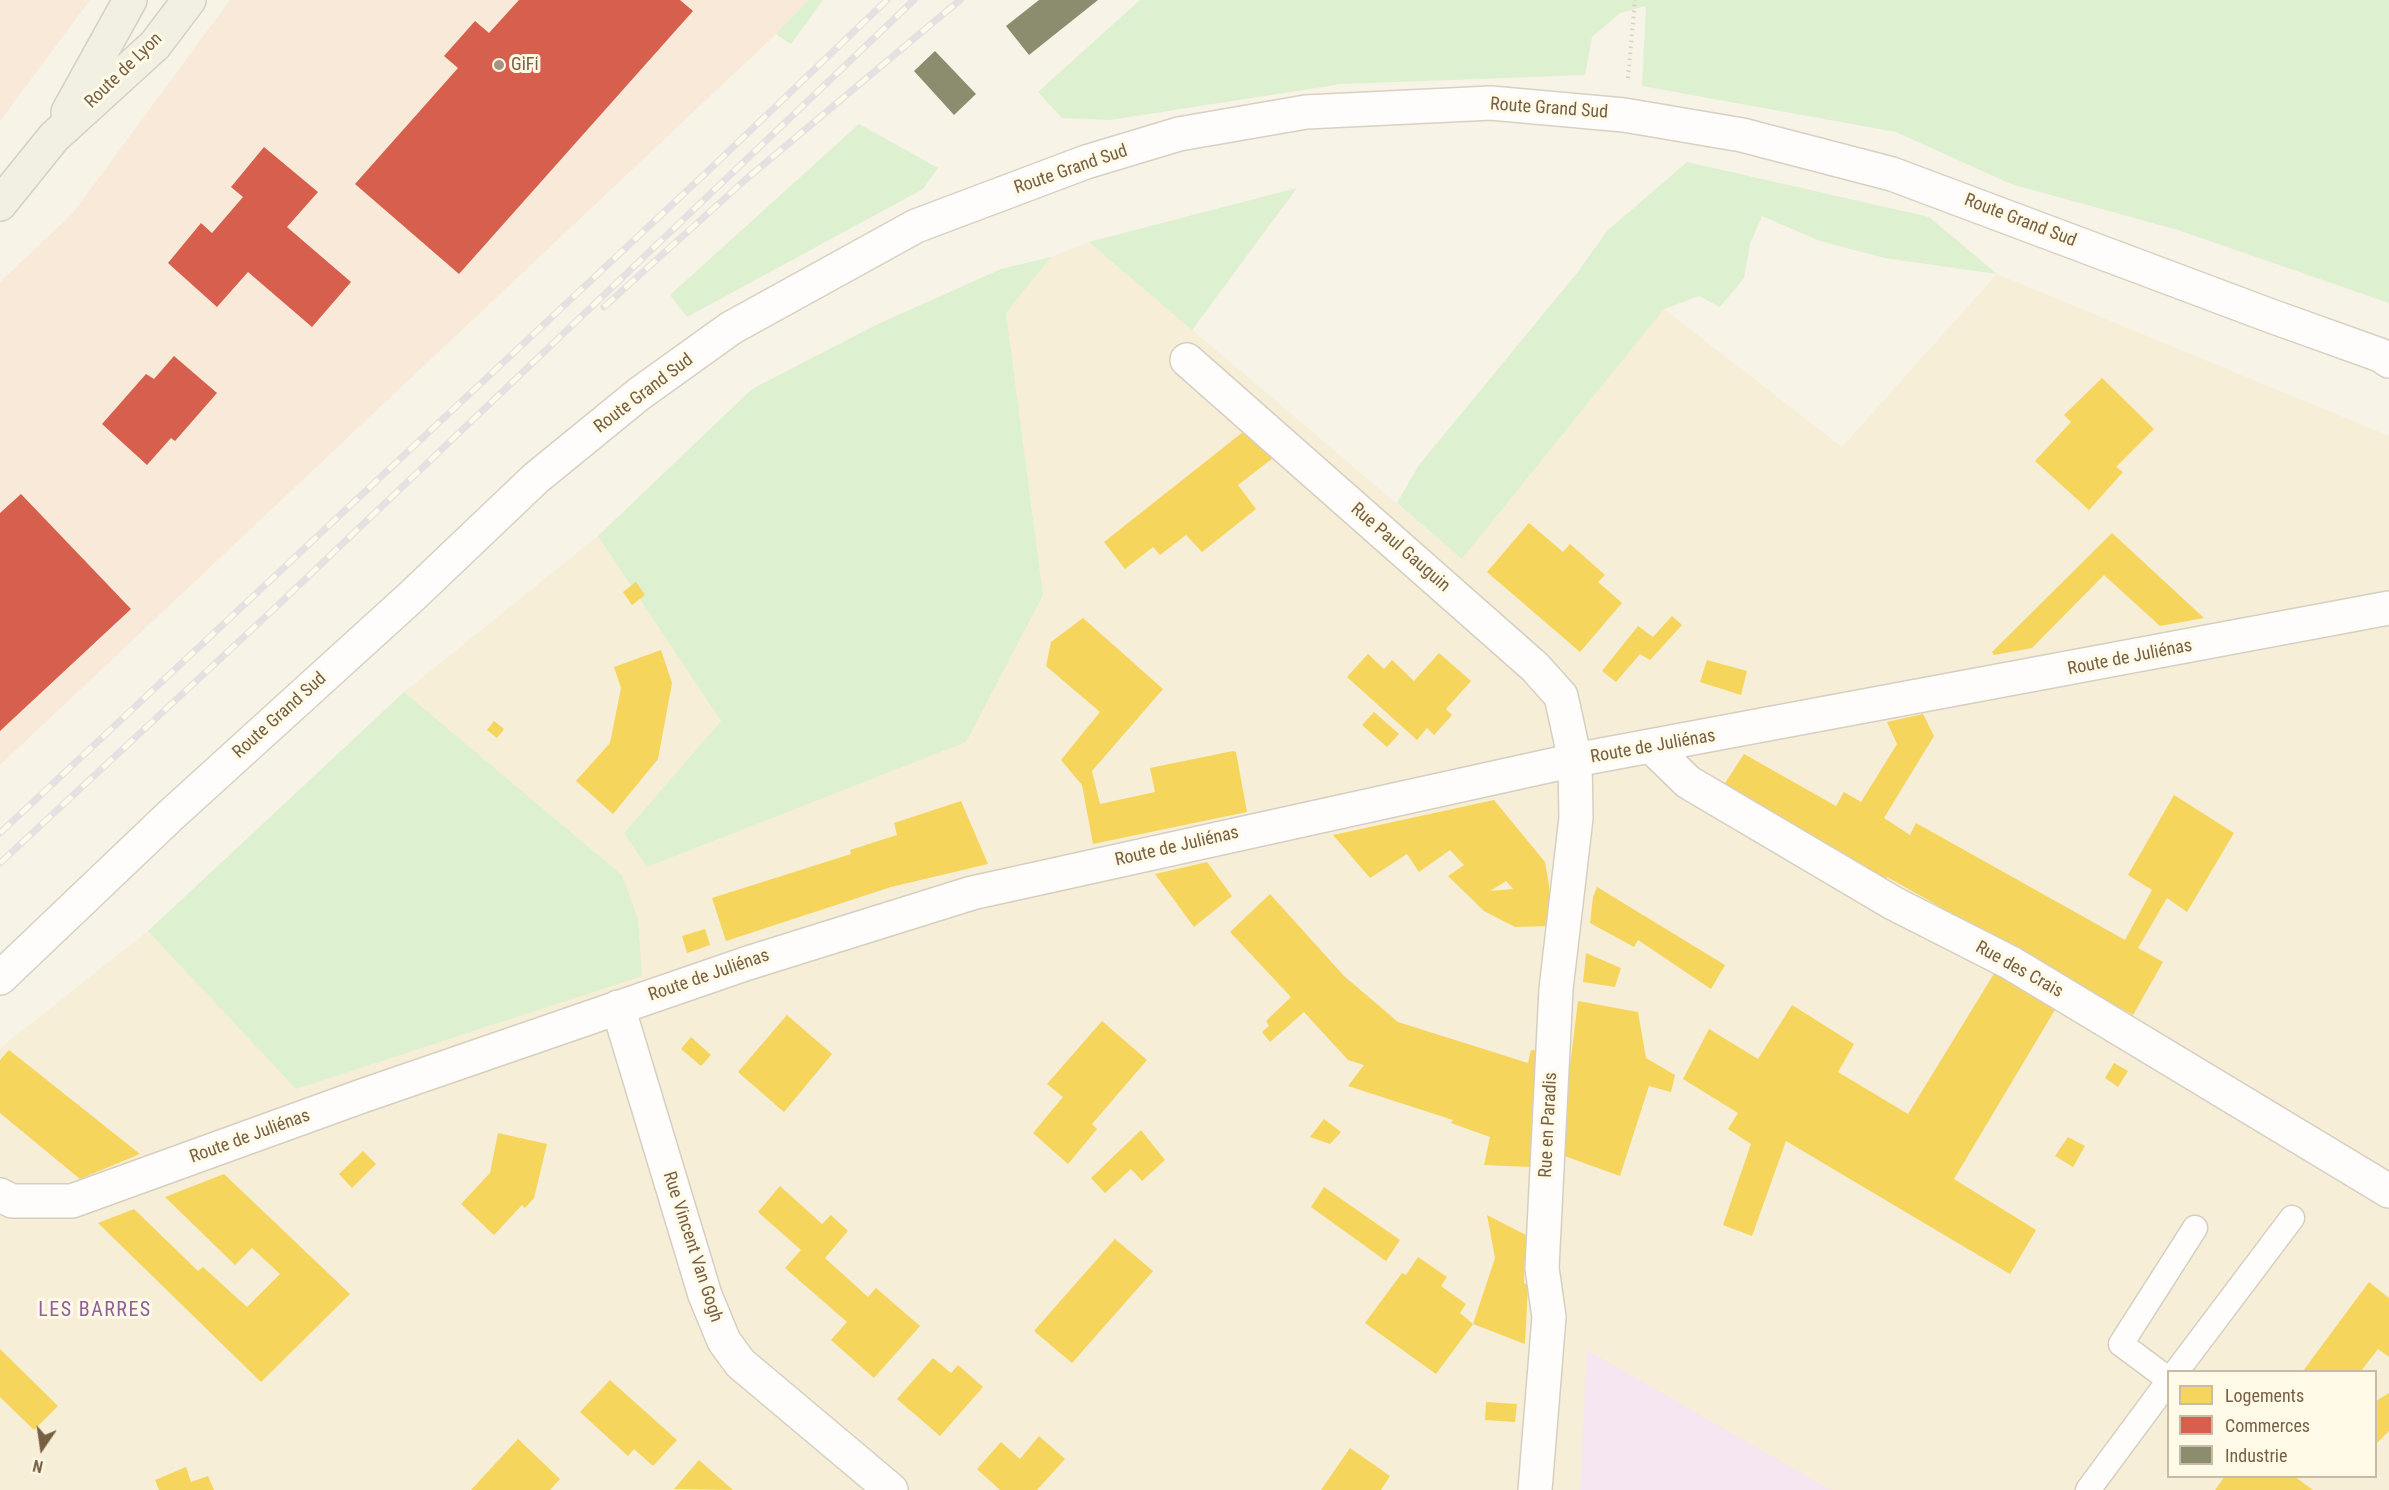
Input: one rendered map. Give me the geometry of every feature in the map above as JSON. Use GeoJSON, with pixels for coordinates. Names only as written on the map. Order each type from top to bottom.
{"type":"FeatureCollection","features":[{"type":"Feature","properties":{"kind":"main road","name":"Route de Lyon"},"geometry":{"type":"LineString","coordinates":[[54,137],[130,0]]}},
{"type":"Feature","properties":{"kind":"main road","name":"Route de Lyon"},"geometry":{"type":"LineString","coordinates":[[0,204],[54,137],[155,45],[189,0]]}},
{"type":"Feature","properties":{"kind":"street","name":"Route Grand Sud"},"geometry":{"type":"LineString","coordinates":[[0,978],[170,816],[411,597],[536,478],[639,394],[731,328],[916,226],[1086,162],[1191,132],[1306,112],[1491,103],[1624,115],[1742,135],[1892,174],[2386,357]]}},
{"type":"Feature","properties":{"kind":"street","name":"Rue Paul Gauguin"},"geometry":{"type":"LineString","coordinates":[[1187,360],[1535,666],[1561,696],[1575,760]]}},
{"type":"Feature","properties":{"kind":"street","name":"Route de Juliénas"},"geometry":{"type":"LineString","coordinates":[[0,1195],[12,1201],[72,1202],[362,1096],[618,1007],[748,963],[972,893],[1575,760],[2389,608]]}},
{"type":"Feature","properties":{"kind":"street","name":"Rue des Crais"},"geometry":{"type":"LineString","coordinates":[[1652,747],[1688,782],[1893,903],[2012,963],[2389,1191]]}},
{"type":"Feature","properties":{"kind":"street","name":"Rue en Paradis"},"geometry":{"type":"LineString","coordinates":[[1535,1490],[1549,1317],[1542,1268],[1556,989],[1576,818],[1575,760]]}},
{"type":"Feature","properties":{"kind":"street","name":"Rue Vincent Van Gogh"},"geometry":{"type":"LineString","coordinates":[[618,1007],[705,1294],[724,1341],[740,1363],[891,1490]]}},
{"type":"Feature","properties":{"kind":"lane"},"geometry":{"type":"LineString","coordinates":[[2177,1370],[2292,1218]]}},
{"type":"Feature","properties":{"kind":"lane"},"geometry":{"type":"LineString","coordinates":[[2167,1379],[2121,1344],[2195,1228]]}},
{"type":"Feature","properties":{"kind":"lane"},"geometry":{"type":"LineString","coordinates":[[2088,1490],[2167,1384]]}},
{"type":"Feature","properties":{"kind":"path"},"geometry":{"type":"LineString","coordinates":[[1624,115],[1635,0]]}},
{"type":"Feature","properties":{"kind":"shaded area"},"geometry":{"type":"Polygon","coordinates":[[[0,0],[90,0],[0,121],[0,0]]]}},
{"type":"Feature","properties":{"kind":"shaded area"},"geometry":{"type":"Polygon","coordinates":[[[230,0],[808,0],[776,34],[0,765],[0,282],[73,213],[230,0]]]}},
{"type":"Feature","properties":{"kind":"shaded area"},"geometry":{"type":"Polygon","coordinates":[[[1089,242],[1462,559],[1664,309],[1842,447],[1997,274],[2389,436],[2389,1490],[0,1490],[0,1048],[148,931],[296,1088],[622,875],[404,692],[598,536],[721,721],[624,833],[1043,595],[1006,313],[1051,257],[1089,242]]]}},
{"type":"Feature","properties":{"kind":"shaded area"},"geometry":{"type":"Polygon","coordinates":[[[1587,1350],[1831,1490],[1580,1490],[1587,1350]]]}},
{"type":"Feature","properties":{"kind":"green space"},"geometry":{"type":"Polygon","coordinates":[[[808,0],[823,0],[791,44],[776,34],[808,0]]]}},
{"type":"Feature","properties":{"kind":"green space"},"geometry":{"type":"Polygon","coordinates":[[[1140,0],[2389,0],[2389,303],[2178,230],[2011,184],[1896,132],[1642,86],[1646,6],[1620,13],[1592,37],[1585,75],[1341,84],[1110,120],[1062,118],[1038,92],[1140,0]]]}},
{"type":"Feature","properties":{"kind":"green space"},"geometry":{"type":"Polygon","coordinates":[[[859,124],[938,168],[923,189],[687,317],[670,295],[859,124]]]}},
{"type":"Feature","properties":{"kind":"green space"},"geometry":{"type":"Polygon","coordinates":[[[1687,162],[1929,217],[1997,274],[1885,258],[1820,241],[1762,216],[1750,244],[1744,278],[1720,307],[1699,296],[1664,309],[1462,559],[1397,503],[1419,465],[1577,273],[1607,231],[1687,162]]]}},
{"type":"Feature","properties":{"kind":"green space"},"geometry":{"type":"Polygon","coordinates":[[[1297,188],[1192,330],[1089,242],[1297,188]]]}},
{"type":"Feature","properties":{"kind":"green space"},"geometry":{"type":"Polygon","coordinates":[[[1051,257],[1006,313],[1043,595],[966,742],[647,867],[624,833],[721,721],[598,536],[752,389],[876,325],[1001,269],[1051,257]]]}},
{"type":"Feature","properties":{"kind":"green space"},"geometry":{"type":"Polygon","coordinates":[[[404,692],[622,875],[638,919],[642,976],[296,1089],[148,931],[404,692]]]}},
{"type":"Feature","properties":{"kind":"building: Logements"},"geometry":{"type":"Polygon","coordinates":[[[2102,378],[2154,429],[2116,467],[2123,472],[2089,510],[2035,461],[2071,422],[2064,415],[2102,378]]]}},
{"type":"Feature","properties":{"kind":"building: Logements"},"geometry":{"type":"Polygon","coordinates":[[[1243,432],[1273,458],[1238,485],[1256,509],[1202,552],[1186,535],[1160,555],[1153,547],[1125,569],[1104,542],[1243,432]]]}},
{"type":"Feature","properties":{"kind":"building: Logements"},"geometry":{"type":"Polygon","coordinates":[[[1529,523],[1563,552],[1570,544],[1605,575],[1598,582],[1622,603],[1580,652],[1487,572],[1529,523]]]}},
{"type":"Feature","properties":{"kind":"building: Logements"},"geometry":{"type":"Polygon","coordinates":[[[2112,533],[2204,618],[2160,626],[2104,575],[2032,648],[1994,655],[1992,652],[2112,533]]]}},
{"type":"Feature","properties":{"kind":"building: Logements"},"geometry":{"type":"Polygon","coordinates":[[[636,582],[645,595],[632,605],[623,592],[636,582]]]}},
{"type":"Feature","properties":{"kind":"building: Logements"},"geometry":{"type":"Polygon","coordinates":[[[1672,616],[1682,625],[1650,660],[1640,654],[1616,682],[1602,671],[1638,626],[1653,637],[1672,616]]]}},
{"type":"Feature","properties":{"kind":"building: Logements"},"geometry":{"type":"Polygon","coordinates":[[[1083,618],[1163,689],[1092,771],[1100,804],[1155,792],[1150,768],[1233,751],[1236,752],[1247,812],[1093,844],[1082,785],[1061,760],[1100,712],[1046,666],[1051,642],[1083,618]]]}},
{"type":"Feature","properties":{"kind":"building: Logements"},"geometry":{"type":"Polygon","coordinates":[[[661,650],[672,683],[658,759],[613,814],[576,781],[610,743],[621,688],[614,667],[661,650]]]}},
{"type":"Feature","properties":{"kind":"building: Logements"},"geometry":{"type":"Polygon","coordinates":[[[1439,653],[1471,681],[1446,709],[1452,715],[1434,735],[1427,728],[1417,740],[1347,677],[1368,654],[1384,669],[1392,660],[1414,681],[1439,653]]]}},
{"type":"Feature","properties":{"kind":"building: Logements"},"geometry":{"type":"Polygon","coordinates":[[[1707,660],[1747,671],[1741,695],[1700,682],[1707,660]]]}},
{"type":"Feature","properties":{"kind":"building: Logements"},"geometry":{"type":"Polygon","coordinates":[[[1374,712],[1399,734],[1387,747],[1362,725],[1374,712]]]}},
{"type":"Feature","properties":{"kind":"building: Logements"},"geometry":{"type":"Polygon","coordinates":[[[1923,714],[1934,736],[1884,818],[1910,835],[1916,823],[2125,940],[2152,890],[2128,875],[2174,795],[2234,833],[2187,912],[2167,898],[2138,948],[2163,962],[2133,1015],[1887,877],[1881,884],[1723,786],[1744,754],[1836,806],[1844,792],[1861,802],[1897,744],[1887,722],[1923,714]]]}},
{"type":"Feature","properties":{"kind":"building: Logements"},"geometry":{"type":"Polygon","coordinates":[[[494,721],[504,729],[497,738],[487,730],[494,721]]]}},
{"type":"Feature","properties":{"kind":"building: Logements"},"geometry":{"type":"Polygon","coordinates":[[[1494,800],[1545,862],[1552,926],[1515,927],[1484,911],[1448,876],[1464,865],[1450,850],[1419,872],[1407,854],[1370,878],[1333,835],[1494,800]],[[1506,881],[1490,891],[1513,889],[1506,881]]]}},
{"type":"Feature","properties":{"kind":"building: Logements"},"geometry":{"type":"Polygon","coordinates":[[[961,801],[988,864],[891,887],[726,941],[712,898],[851,854],[850,850],[897,835],[894,823],[961,801]]]}},
{"type":"Feature","properties":{"kind":"building: Logements"},"geometry":{"type":"Polygon","coordinates":[[[1207,862],[1232,896],[1194,927],[1155,874],[1207,862]]]}},
{"type":"Feature","properties":{"kind":"building: Logements"},"geometry":{"type":"Polygon","coordinates":[[[1597,887],[1725,965],[1711,989],[1638,940],[1634,947],[1590,923],[1593,897],[1597,887]]]}},
{"type":"Feature","properties":{"kind":"building: Logements"},"geometry":{"type":"Polygon","coordinates":[[[1270,894],[1344,976],[1398,1022],[1528,1063],[1531,1050],[1540,1051],[1534,1114],[1532,1113],[1530,1167],[1484,1165],[1490,1137],[1451,1123],[1453,1120],[1348,1086],[1364,1065],[1348,1060],[1304,1012],[1270,1042],[1262,1032],[1269,1026],[1266,1021],[1291,997],[1230,932],[1270,894]]]}},
{"type":"Feature","properties":{"kind":"building: Logements"},"geometry":{"type":"Polygon","coordinates":[[[705,929],[710,945],[687,953],[682,936],[705,929]]]}},
{"type":"Feature","properties":{"kind":"building: Logements"},"geometry":{"type":"Polygon","coordinates":[[[1586,953],[1621,968],[1615,987],[1583,982],[1586,953]]]}},
{"type":"Feature","properties":{"kind":"building: Logements"},"geometry":{"type":"Polygon","coordinates":[[[1995,972],[2056,1008],[1954,1179],[2036,1230],[2010,1274],[1786,1141],[1752,1236],[1723,1225],[1751,1144],[1728,1129],[1738,1113],[1683,1079],[1709,1029],[1758,1059],[1792,1005],[1854,1044],[1838,1072],[1908,1114],[1995,972]]]}},
{"type":"Feature","properties":{"kind":"building: Logements"},"geometry":{"type":"Polygon","coordinates":[[[1578,1001],[1638,1012],[1646,1058],[1675,1075],[1671,1092],[1649,1086],[1620,1176],[1559,1154],[1578,1001]]]}},
{"type":"Feature","properties":{"kind":"building: Logements"},"geometry":{"type":"Polygon","coordinates":[[[787,1015],[832,1054],[784,1112],[738,1072],[787,1015]]]}},
{"type":"Feature","properties":{"kind":"building: Logements"},"geometry":{"type":"Polygon","coordinates":[[[1102,1021],[1147,1060],[1092,1124],[1097,1129],[1068,1164],[1033,1133],[1063,1097],[1047,1084],[1102,1021]]]}},
{"type":"Feature","properties":{"kind":"building: Logements"},"geometry":{"type":"Polygon","coordinates":[[[691,1037],[711,1055],[701,1066],[681,1049],[691,1037]]]}},
{"type":"Feature","properties":{"kind":"building: Logements"},"geometry":{"type":"Polygon","coordinates":[[[9,1050],[140,1154],[80,1179],[0,1113],[0,1060],[9,1050]]]}},
{"type":"Feature","properties":{"kind":"building: Logements"},"geometry":{"type":"Polygon","coordinates":[[[2114,1063],[2128,1071],[2118,1087],[2105,1078],[2114,1063]]]}},
{"type":"Feature","properties":{"kind":"building: Logements"},"geometry":{"type":"Polygon","coordinates":[[[1324,1119],[1341,1132],[1330,1144],[1310,1137],[1324,1119]]]}},
{"type":"Feature","properties":{"kind":"building: Logements"},"geometry":{"type":"Polygon","coordinates":[[[1141,1130],[1165,1160],[1142,1181],[1131,1169],[1105,1193],[1091,1178],[1141,1130]]]}},
{"type":"Feature","properties":{"kind":"building: Logements"},"geometry":{"type":"Polygon","coordinates":[[[498,1133],[547,1144],[534,1198],[525,1208],[522,1205],[494,1235],[461,1204],[490,1173],[498,1133]]]}},
{"type":"Feature","properties":{"kind":"building: Logements"},"geometry":{"type":"Polygon","coordinates":[[[2068,1137],[2085,1146],[2073,1167],[2055,1156],[2068,1137]]]}},
{"type":"Feature","properties":{"kind":"building: Logements"},"geometry":{"type":"Polygon","coordinates":[[[363,1151],[376,1164],[352,1188],[339,1174],[363,1151]]]}},
{"type":"Feature","properties":{"kind":"building: Logements"},"geometry":{"type":"Polygon","coordinates":[[[224,1174],[350,1294],[261,1382],[98,1223],[134,1209],[198,1271],[203,1267],[247,1307],[280,1274],[252,1248],[235,1265],[165,1197],[224,1174]]]}},
{"type":"Feature","properties":{"kind":"building: Logements"},"geometry":{"type":"Polygon","coordinates":[[[780,1186],[822,1224],[831,1215],[848,1231],[825,1258],[868,1297],[876,1288],[920,1326],[874,1378],[831,1340],[847,1322],[785,1268],[801,1250],[758,1212],[780,1186]]]}},
{"type":"Feature","properties":{"kind":"building: Logements"},"geometry":{"type":"Polygon","coordinates":[[[1324,1187],[1400,1240],[1386,1261],[1311,1207],[1324,1187]]]}},
{"type":"Feature","properties":{"kind":"building: Logements"},"geometry":{"type":"Polygon","coordinates":[[[1487,1215],[1526,1235],[1524,1283],[1528,1285],[1525,1344],[1473,1324],[1495,1258],[1487,1215]]]}},
{"type":"Feature","properties":{"kind":"building: Logements"},"geometry":{"type":"Polygon","coordinates":[[[1115,1239],[1153,1271],[1072,1363],[1034,1331],[1115,1239]]]}},
{"type":"Feature","properties":{"kind":"building: Logements"},"geometry":{"type":"Polygon","coordinates":[[[1418,1257],[1447,1277],[1441,1286],[1466,1304],[1460,1313],[1473,1324],[1436,1374],[1365,1323],[1402,1273],[1406,1275],[1418,1257]]]}},
{"type":"Feature","properties":{"kind":"building: Logements"},"geometry":{"type":"Polygon","coordinates":[[[2369,1282],[2389,1298],[2389,1357],[2378,1349],[2362,1370],[2304,1370],[2369,1282]]]}},
{"type":"Feature","properties":{"kind":"building: Logements"},"geometry":{"type":"Polygon","coordinates":[[[0,1349],[58,1406],[34,1430],[0,1397],[0,1349]]]}},
{"type":"Feature","properties":{"kind":"building: Logements"},"geometry":{"type":"Polygon","coordinates":[[[933,1358],[951,1373],[958,1365],[983,1387],[940,1436],[897,1399],[933,1358]]]}},
{"type":"Feature","properties":{"kind":"building: Logements"},"geometry":{"type":"Polygon","coordinates":[[[610,1380],[677,1440],[653,1466],[634,1449],[628,1456],[580,1412],[610,1380]]]}},
{"type":"Feature","properties":{"kind":"building: Logements"},"geometry":{"type":"Polygon","coordinates":[[[2389,1393],[2389,1431],[2377,1443],[2377,1400],[2389,1393]]]}},
{"type":"Feature","properties":{"kind":"building: Logements"},"geometry":{"type":"Polygon","coordinates":[[[1486,1402],[1517,1404],[1515,1422],[1485,1420],[1486,1402]]]}},
{"type":"Feature","properties":{"kind":"building: Logements"},"geometry":{"type":"Polygon","coordinates":[[[1039,1436],[1065,1459],[1037,1490],[1000,1490],[977,1469],[1001,1442],[1020,1459],[1039,1436]]]}},
{"type":"Feature","properties":{"kind":"building: Logements"},"geometry":{"type":"Polygon","coordinates":[[[518,1439],[560,1479],[550,1490],[471,1490],[518,1439]]]}},
{"type":"Feature","properties":{"kind":"building: Logements"},"geometry":{"type":"Polygon","coordinates":[[[1350,1448],[1390,1476],[1381,1490],[1321,1490],[1350,1448]]]}},
{"type":"Feature","properties":{"kind":"building: Logements"},"geometry":{"type":"Polygon","coordinates":[[[699,1460],[733,1490],[674,1489],[699,1460]]]}},
{"type":"Feature","properties":{"kind":"building: Logements"},"geometry":{"type":"Polygon","coordinates":[[[186,1467],[191,1482],[208,1476],[214,1490],[159,1490],[155,1480],[186,1467]]]}},
{"type":"Feature","properties":{"kind":"building: Logements"},"geometry":{"type":"Polygon","coordinates":[[[2224,1478],[2297,1478],[2313,1490],[2215,1490],[2224,1478]]]}},
{"type":"Feature","properties":{"kind":"building: Commerces"},"geometry":{"type":"Polygon","coordinates":[[[519,0],[680,0],[693,11],[459,274],[355,184],[458,68],[444,56],[475,21],[489,33],[519,0]]]}},
{"type":"Feature","properties":{"kind":"building: Commerces"},"geometry":{"type":"Polygon","coordinates":[[[264,147],[318,192],[287,227],[351,282],[312,327],[248,272],[217,307],[168,263],[201,223],[212,233],[243,197],[231,187],[264,147]]]}},
{"type":"Feature","properties":{"kind":"building: Commerces"},"geometry":{"type":"Polygon","coordinates":[[[174,356],[217,393],[175,441],[171,438],[147,465],[102,424],[146,374],[154,379],[174,356]]]}},
{"type":"Feature","properties":{"kind":"building: Commerces"},"geometry":{"type":"Polygon","coordinates":[[[21,494],[131,609],[0,731],[0,513],[21,494]]]}},
{"type":"Feature","properties":{"kind":"building: Industrie"},"geometry":{"type":"Polygon","coordinates":[[[1039,0],[1098,0],[1029,55],[1006,26],[1039,0]]]}},
{"type":"Feature","properties":{"kind":"building: Industrie"},"geometry":{"type":"Polygon","coordinates":[[[935,51],[976,94],[954,115],[914,71],[935,51]]]}},
{"type":"Feature","properties":{"kind":"railway"},"geometry":{"type":"LineString","coordinates":[[0,833],[709,170],[887,0]]}},
{"type":"Feature","properties":{"kind":"railway"},"geometry":{"type":"LineString","coordinates":[[0,863],[276,607],[914,0]]}},
{"type":"Feature","properties":{"kind":"railway"},"geometry":{"type":"LineString","coordinates":[[604,307],[745,180],[960,0]]}},
{"type":"Feature","properties":{"kind":"place","name":"GiFi"},"geometry":{"type":"Point","coordinates":[499,65]}},
{"type":"Feature","properties":{"kind":"district","name":"LES BARRES"},"geometry":{"type":"Point","coordinates":[95,1311]}}]}
